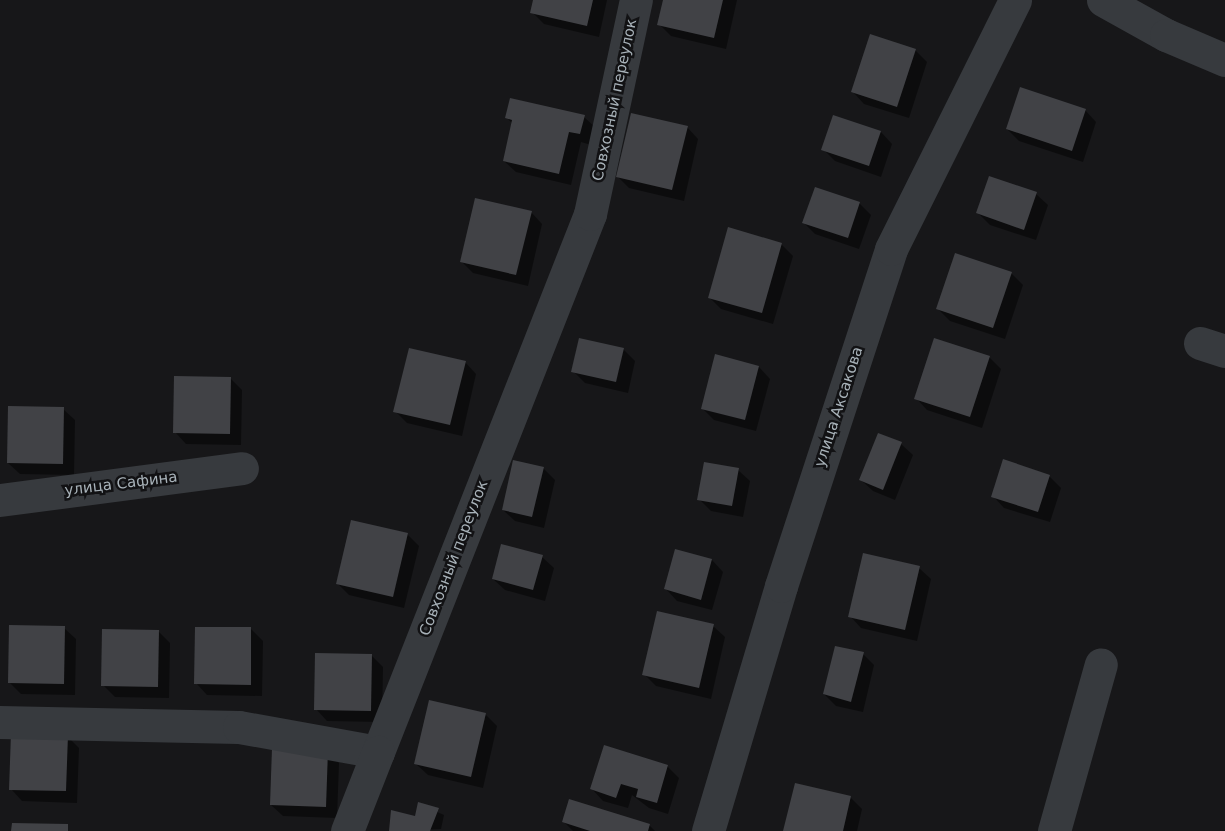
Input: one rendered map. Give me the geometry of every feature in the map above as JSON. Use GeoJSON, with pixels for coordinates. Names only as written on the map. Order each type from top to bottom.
{"type":"FeatureCollection","features":[{"type":"Feature","properties":{"kind":"street","name":"Совхозный переулок"},"geometry":{"type":"LineString","coordinates":[[347,831],[590,214],[636,0]]}},
{"type":"Feature","properties":{"kind":"street","name":"улица Аксакова"},"geometry":{"type":"LineString","coordinates":[[708,831],[781,586],[891,249],[1015,0]]}},
{"type":"Feature","properties":{"kind":"street"},"geometry":{"type":"LineString","coordinates":[[1103,0],[1166,35],[1225,60]]}},
{"type":"Feature","properties":{"kind":"street","name":"улица Сафина"},"geometry":{"type":"LineString","coordinates":[[0,500],[242,468]]}},
{"type":"Feature","properties":{"kind":"street"},"geometry":{"type":"LineString","coordinates":[[1054,831],[1101,664]]}},
{"type":"Feature","properties":{"kind":"street"},"geometry":{"type":"LineString","coordinates":[[0,722],[239,727],[378,752]]}},
{"type":"Feature","properties":{"kind":"building"},"geometry":{"type":"Polygon","coordinates":[[[533,0],[593,0],[587,26],[530,13],[533,0]]]}},
{"type":"Feature","properties":{"kind":"building"},"geometry":{"type":"Polygon","coordinates":[[[663,0],[723,0],[714,38],[657,25],[663,0]]]}},
{"type":"Feature","properties":{"kind":"building"},"geometry":{"type":"Polygon","coordinates":[[[870,34],[916,49],[897,107],[851,92],[870,34]]]}},
{"type":"Feature","properties":{"kind":"building"},"geometry":{"type":"Polygon","coordinates":[[[1020,87],[1086,109],[1072,151],[1006,129],[1020,87]]]}},
{"type":"Feature","properties":{"kind":"building"},"geometry":{"type":"Polygon","coordinates":[[[510,98],[585,115],[580,134],[569,132],[559,174],[503,161],[512,120],[505,118],[510,98]]]}},
{"type":"Feature","properties":{"kind":"building"},"geometry":{"type":"Polygon","coordinates":[[[631,113],[688,126],[672,190],[616,177],[631,113]]]}},
{"type":"Feature","properties":{"kind":"building"},"geometry":{"type":"Polygon","coordinates":[[[833,115],[881,131],[869,166],[821,150],[833,115]]]}},
{"type":"Feature","properties":{"kind":"building"},"geometry":{"type":"Polygon","coordinates":[[[989,176],[1037,192],[1024,230],[976,213],[989,176]]]}},
{"type":"Feature","properties":{"kind":"building"},"geometry":{"type":"Polygon","coordinates":[[[815,187],[860,202],[848,238],[802,223],[815,187]]]}},
{"type":"Feature","properties":{"kind":"building"},"geometry":{"type":"Polygon","coordinates":[[[475,198],[532,211],[516,275],[460,262],[475,198]]]}},
{"type":"Feature","properties":{"kind":"building"},"geometry":{"type":"Polygon","coordinates":[[[728,227],[782,243],[762,313],[708,298],[728,227]]]}},
{"type":"Feature","properties":{"kind":"building"},"geometry":{"type":"Polygon","coordinates":[[[955,253],[1012,272],[993,328],[936,309],[955,253]]]}},
{"type":"Feature","properties":{"kind":"building"},"geometry":{"type":"Polygon","coordinates":[[[579,338],[624,348],[616,382],[571,372],[579,338]]]}},
{"type":"Feature","properties":{"kind":"building"},"geometry":{"type":"Polygon","coordinates":[[[934,338],[990,356],[970,417],[914,399],[934,338]]]}},
{"type":"Feature","properties":{"kind":"building"},"geometry":{"type":"Polygon","coordinates":[[[409,348],[466,361],[450,425],[393,412],[409,348]]]}},
{"type":"Feature","properties":{"kind":"building"},"geometry":{"type":"Polygon","coordinates":[[[715,354],[759,366],[745,420],[701,409],[715,354]]]}},
{"type":"Feature","properties":{"kind":"building"},"geometry":{"type":"Polygon","coordinates":[[[174,376],[231,377],[230,434],[173,433],[174,376]]]}},
{"type":"Feature","properties":{"kind":"building"},"geometry":{"type":"Polygon","coordinates":[[[8,406],[64,407],[63,464],[7,463],[8,406]]]}},
{"type":"Feature","properties":{"kind":"building"},"geometry":{"type":"Polygon","coordinates":[[[878,433],[902,442],[883,490],[859,480],[878,433]]]}},
{"type":"Feature","properties":{"kind":"building"},"geometry":{"type":"Polygon","coordinates":[[[1003,459],[1050,475],[1038,512],[991,497],[1003,459]]]}},
{"type":"Feature","properties":{"kind":"building"},"geometry":{"type":"Polygon","coordinates":[[[513,460],[544,467],[532,517],[502,510],[513,460]]]}},
{"type":"Feature","properties":{"kind":"building"},"geometry":{"type":"Polygon","coordinates":[[[704,462],[739,468],[732,506],[697,500],[704,462]]]}},
{"type":"Feature","properties":{"kind":"building"},"geometry":{"type":"Polygon","coordinates":[[[351,520],[408,533],[393,597],[336,584],[351,520]]]}},
{"type":"Feature","properties":{"kind":"building"},"geometry":{"type":"Polygon","coordinates":[[[501,544],[543,555],[533,590],[492,579],[501,544]]]}},
{"type":"Feature","properties":{"kind":"building"},"geometry":{"type":"Polygon","coordinates":[[[675,549],[712,559],[701,600],[664,589],[675,549]]]}},
{"type":"Feature","properties":{"kind":"building"},"geometry":{"type":"Polygon","coordinates":[[[863,553],[920,566],[905,630],[848,617],[863,553]]]}},
{"type":"Feature","properties":{"kind":"building"},"geometry":{"type":"Polygon","coordinates":[[[657,611],[714,624],[699,688],[642,675],[657,611]]]}},
{"type":"Feature","properties":{"kind":"building"},"geometry":{"type":"Polygon","coordinates":[[[9,625],[65,626],[64,684],[8,683],[9,625]]]}},
{"type":"Feature","properties":{"kind":"building"},"geometry":{"type":"Polygon","coordinates":[[[195,627],[251,627],[251,685],[194,684],[195,627]]]}},
{"type":"Feature","properties":{"kind":"building"},"geometry":{"type":"Polygon","coordinates":[[[102,629],[159,630],[158,687],[101,686],[102,629]]]}},
{"type":"Feature","properties":{"kind":"building"},"geometry":{"type":"Polygon","coordinates":[[[835,646],[864,652],[851,702],[823,694],[835,646]]]}},
{"type":"Feature","properties":{"kind":"building"},"geometry":{"type":"Polygon","coordinates":[[[315,653],[372,654],[371,711],[314,710],[315,653]]]}},
{"type":"Feature","properties":{"kind":"building"},"geometry":{"type":"Polygon","coordinates":[[[429,700],[486,713],[471,777],[414,764],[429,700]]]}},
{"type":"Feature","properties":{"kind":"building"},"geometry":{"type":"Polygon","coordinates":[[[11,733],[68,735],[66,791],[9,790],[11,733]]]}},
{"type":"Feature","properties":{"kind":"building"},"geometry":{"type":"Polygon","coordinates":[[[604,745],[668,765],[657,803],[636,797],[638,789],[621,784],[616,798],[590,789],[604,745]]]}},
{"type":"Feature","properties":{"kind":"building"},"geometry":{"type":"Polygon","coordinates":[[[272,748],[328,750],[326,807],[270,805],[272,748]]]}},
{"type":"Feature","properties":{"kind":"building"},"geometry":{"type":"Polygon","coordinates":[[[795,783],[851,796],[843,831],[783,831],[795,783]]]}},
{"type":"Feature","properties":{"kind":"building"},"geometry":{"type":"Polygon","coordinates":[[[569,799],[650,824],[648,831],[590,831],[562,822],[569,799]]]}},
{"type":"Feature","properties":{"kind":"building"},"geometry":{"type":"Polygon","coordinates":[[[418,802],[439,808],[430,831],[389,831],[391,810],[415,816],[418,802]]]}},
{"type":"Feature","properties":{"kind":"building"},"geometry":{"type":"Polygon","coordinates":[[[12,823],[68,824],[68,831],[11,831],[12,823]]]}}]}
